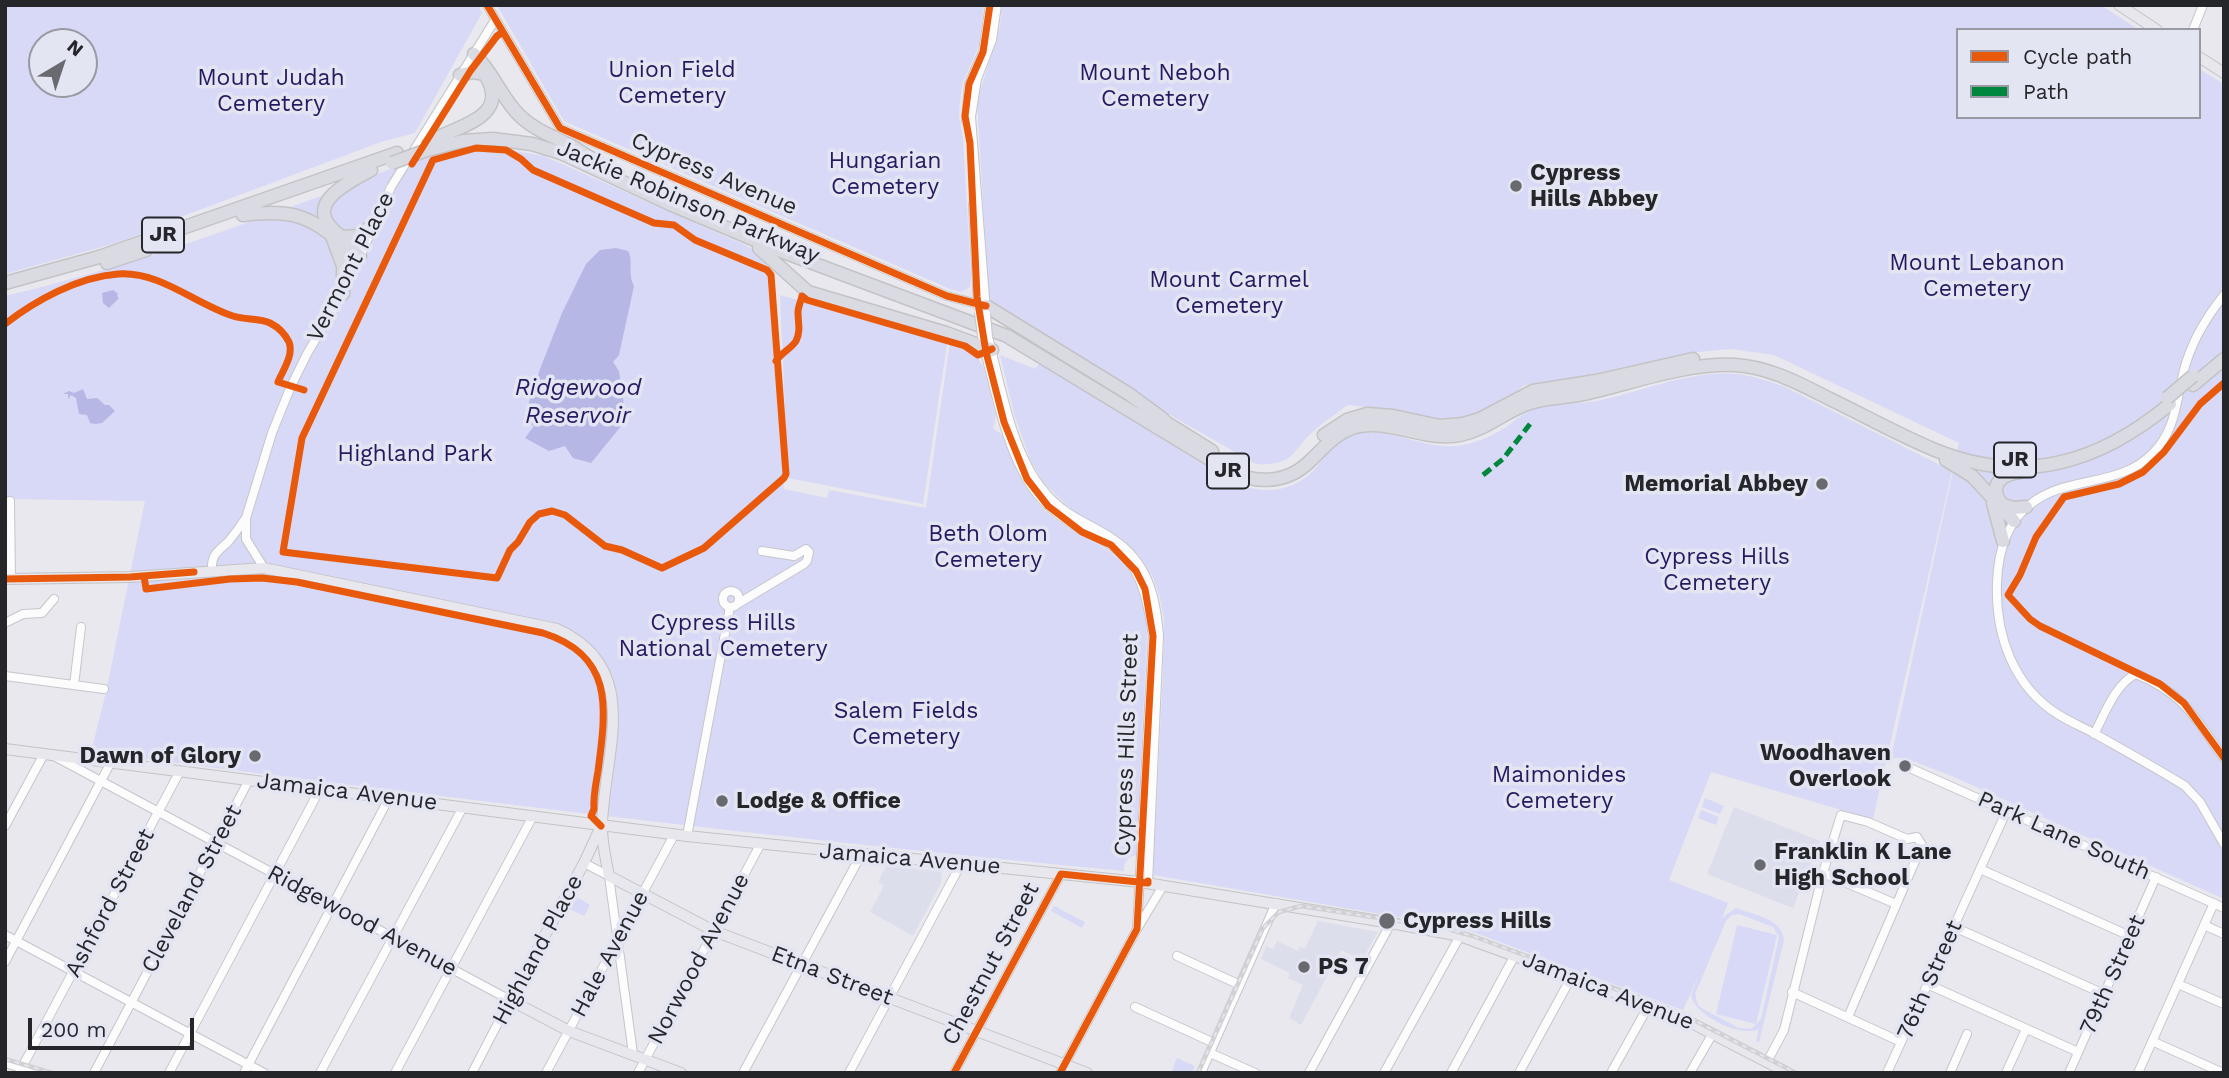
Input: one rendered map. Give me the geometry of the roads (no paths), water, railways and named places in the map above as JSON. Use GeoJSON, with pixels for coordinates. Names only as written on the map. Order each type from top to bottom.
{"type":"FeatureCollection","features":[{"type":"Feature","properties":{"kind":"highway"},"geometry":{"type":"LineString","coordinates":[[427,146],[441,134],[473,122],[483,115],[490,105],[490,82],[472,57]]}},
{"type":"Feature","properties":{"kind":"highway"},"geometry":{"type":"LineString","coordinates":[[472,57],[487,68],[509,104],[522,119],[599,163]]}},
{"type":"Feature","properties":{"kind":"highway"},"geometry":{"type":"LineString","coordinates":[[460,75],[473,72],[485,74]]}},
{"type":"Feature","properties":{"kind":"highway","name":"Jackie Robinson Parkway"},"geometry":{"type":"LineString","coordinates":[[5,283],[99,257],[474,132],[514,133],[553,142],[772,241],[1007,328],[1241,468],[1258,472],[1270,472],[1297,462],[1325,434],[1354,417],[1380,414],[1440,425],[1463,424],[1480,419],[1526,394],[1558,392],[1703,366],[1748,366],[1790,379],[1954,458],[2014,467],[2044,465],[2074,460],[2113,445],[2133,433],[2168,401],[2224,359]]}},
{"type":"Feature","properties":{"kind":"highway","name":"Jackie Robinson Parkway"},"geometry":{"type":"LineString","coordinates":[[427,146],[473,139],[503,139],[533,144],[570,157],[715,224],[1016,341],[1226,469],[1253,480],[1276,479],[1298,471],[1330,440],[1350,428],[1372,425],[1427,436],[1452,436],[1478,430],[1527,404],[1558,392],[1695,359],[1730,356],[1757,359],[1787,369],[1941,445],[1980,456],[2011,460],[2053,457],[2093,446],[2130,427],[2168,401]]}},
{"type":"Feature","properties":{"kind":"highway","name":"Jackie Robinson Parkway"},"geometry":{"type":"LineString","coordinates":[[5,291],[123,258],[371,170],[394,158]]}},
{"type":"Feature","properties":{"kind":"highway"},"geometry":{"type":"LineString","coordinates":[[343,294],[343,266],[336,236],[326,218],[328,199],[338,188],[371,170]]}},
{"type":"Feature","properties":{"kind":"highway"},"geometry":{"type":"LineString","coordinates":[[243,215],[273,211],[295,215],[311,221],[361,254]]}},
{"type":"Feature","properties":{"kind":"highway"},"geometry":{"type":"LineString","coordinates":[[715,224],[765,252],[808,292],[987,343]]}},
{"type":"Feature","properties":{"kind":"highway"},"geometry":{"type":"LineString","coordinates":[[336,236],[359,236],[373,225]]}},
{"type":"Feature","properties":{"kind":"highway"},"geometry":{"type":"LineString","coordinates":[[808,292],[803,279],[806,272],[811,270],[859,281]]}},
{"type":"Feature","properties":{"kind":"highway"},"geometry":{"type":"LineString","coordinates":[[982,309],[1129,394],[1172,426]]}},
{"type":"Feature","properties":{"kind":"highway","name":"Jackie Robinson Parkway"},"geometry":{"type":"LineString","coordinates":[[2193,381],[2224,350]]}},
{"type":"Feature","properties":{"kind":"highway"},"geometry":{"type":"LineString","coordinates":[[1916,442],[1967,472],[2015,519]]}},
{"type":"Feature","properties":{"kind":"highway"},"geometry":{"type":"LineString","coordinates":[[2003,541],[1997,484],[2006,474],[2044,465]]}},
{"type":"Feature","properties":{"kind":"highway"},"geometry":{"type":"LineString","coordinates":[[1998,503],[2014,508],[2026,507]]}},
{"type":"Feature","properties":{"kind":"main road"},"geometry":{"type":"LineString","coordinates":[[2119,5],[2133,9],[2155,28]]}},
{"type":"Feature","properties":{"kind":"main road"},"geometry":{"type":"LineString","coordinates":[[2201,58],[2224,73]]}},
{"type":"Feature","properties":{"kind":"main road"},"geometry":{"type":"LineString","coordinates":[[8,579],[130,577],[264,568],[476,610],[557,629],[573,636],[593,653],[606,674],[613,695],[601,826],[609,876]]}},
{"type":"Feature","properties":{"kind":"main road","name":"Jamaica Avenue"},"geometry":{"type":"LineString","coordinates":[[5,749],[674,835],[1144,883],[1391,923],[1460,936],[1516,954],[1649,1005],[1713,1033],[1788,1073]]}},
{"type":"Feature","properties":{"kind":"main road","name":"Highland Place"},"geometry":{"type":"LineString","coordinates":[[510,1000],[601,826]]}},
{"type":"Feature","properties":{"kind":"main road","name":"Etna Street"},"geometry":{"type":"LineString","coordinates":[[609,876],[714,931],[977,1031],[1062,1069],[1087,1073]]}},
{"type":"Feature","properties":{"kind":"main road","name":"Ridgewood Avenue"},"geometry":{"type":"LineString","coordinates":[[510,1000],[569,1031],[681,1073]]}},
{"type":"Feature","properties":{"kind":"street","name":"Cypress Avenue"},"geometry":{"type":"LineString","coordinates":[[487,5],[560,128],[982,309]]}},
{"type":"Feature","properties":{"kind":"street","name":"Cypress Hills Street"},"geometry":{"type":"LineString","coordinates":[[990,5],[983,52],[969,84],[968,116],[972,140],[982,309],[987,343],[1004,422],[1019,461],[1037,494],[1082,531],[1111,545],[1136,571],[1145,589],[1153,636],[1142,864],[1144,883]]}},
{"type":"Feature","properties":{"kind":"street","name":"Cypress Hills Street"},"geometry":{"type":"LineString","coordinates":[[968,116],[977,79],[992,40],[997,5]]}},
{"type":"Feature","properties":{"kind":"street"},"geometry":{"type":"LineString","coordinates":[[2194,28],[2203,5]]}},
{"type":"Feature","properties":{"kind":"street","name":"Vermont Place"},"geometry":{"type":"LineString","coordinates":[[246,518],[272,433],[308,352],[343,294],[402,167],[495,20]]}},
{"type":"Feature","properties":{"kind":"street"},"geometry":{"type":"LineString","coordinates":[[2224,295],[2193,343],[2170,429],[2152,454],[2136,467],[2116,477],[2050,492],[2026,507],[2015,519],[2003,541],[1996,606],[2003,640],[2014,667],[2022,681],[2040,701],[2059,715],[2185,786],[2200,802],[2224,844]]}},
{"type":"Feature","properties":{"kind":"street","name":"Cypress Hills Street"},"geometry":{"type":"LineString","coordinates":[[987,343],[1010,419],[1032,475],[1060,508],[1114,539],[1131,554],[1150,582],[1157,609],[1159,636],[1144,883]]}},
{"type":"Feature","properties":{"kind":"street"},"geometry":{"type":"LineString","coordinates":[[8,579],[10,501]]}},
{"type":"Feature","properties":{"kind":"street"},"geometry":{"type":"LineString","coordinates":[[246,518],[246,538],[264,568]]}},
{"type":"Feature","properties":{"kind":"street"},"geometry":{"type":"LineString","coordinates":[[212,571],[212,558],[246,518]]}},
{"type":"Feature","properties":{"kind":"street"},"geometry":{"type":"LineString","coordinates":[[687,836],[734,605],[804,564],[810,552],[806,549],[794,556],[762,551]]}},
{"type":"Feature","properties":{"kind":"street"},"geometry":{"type":"LineString","coordinates":[[5,623],[23,614],[42,613],[54,599]]}},
{"type":"Feature","properties":{"kind":"street"},"geometry":{"type":"LineString","coordinates":[[74,685],[81,627]]}},
{"type":"Feature","properties":{"kind":"street"},"geometry":{"type":"LineString","coordinates":[[2094,734],[2127,678],[2136,674],[2160,684],[2184,703],[2224,758]]}},
{"type":"Feature","properties":{"kind":"street"},"geometry":{"type":"LineString","coordinates":[[5,676],[104,689]]}},
{"type":"Feature","properties":{"kind":"street"},"geometry":{"type":"LineString","coordinates":[[5,826],[47,754]]}},
{"type":"Feature","properties":{"kind":"street","name":"Ridgewood Avenue"},"geometry":{"type":"LineString","coordinates":[[47,754],[510,1000]]}},
{"type":"Feature","properties":{"kind":"street"},"geometry":{"type":"LineString","coordinates":[[5,961],[111,762]]}},
{"type":"Feature","properties":{"kind":"street","name":"Park Lane South"},"geometry":{"type":"LineString","coordinates":[[1903,765],[2224,908]]}},
{"type":"Feature","properties":{"kind":"street","name":"Ashford Street"},"geometry":{"type":"LineString","coordinates":[[21,1070],[180,771]]}},
{"type":"Feature","properties":{"kind":"street","name":"Cleveland Street"},"geometry":{"type":"LineString","coordinates":[[94,1073],[249,780]]}},
{"type":"Feature","properties":{"kind":"street"},"geometry":{"type":"LineString","coordinates":[[169,1073],[320,789]]}},
{"type":"Feature","properties":{"kind":"street"},"geometry":{"type":"LineString","coordinates":[[246,1068],[390,798]]}},
{"type":"Feature","properties":{"kind":"street"},"geometry":{"type":"LineString","coordinates":[[320,1073],[463,807]]}},
{"type":"Feature","properties":{"kind":"street","name":"76th Street"},"geometry":{"type":"LineString","coordinates":[[1887,1073],[2007,810]]}},
{"type":"Feature","properties":{"kind":"street"},"geometry":{"type":"LineString","coordinates":[[1767,1062],[1784,1030],[1823,873],[1841,815],[1868,822],[1907,839],[1917,837],[1922,845],[1848,1017]]}},
{"type":"Feature","properties":{"kind":"street"},"geometry":{"type":"LineString","coordinates":[[395,1073],[533,816]]}},
{"type":"Feature","properties":{"kind":"street","name":"Hale Avenue"},"geometry":{"type":"LineString","coordinates":[[546,1073],[674,835]]}},
{"type":"Feature","properties":{"kind":"street","name":"Norwood Avenue"},"geometry":{"type":"LineString","coordinates":[[638,1073],[760,845]]}},
{"type":"Feature","properties":{"kind":"street"},"geometry":{"type":"LineString","coordinates":[[743,1073],[861,855]]}},
{"type":"Feature","properties":{"kind":"street","name":"Etna Street"},"geometry":{"type":"LineString","coordinates":[[584,863],[609,876]]}},
{"type":"Feature","properties":{"kind":"street"},"geometry":{"type":"LineString","coordinates":[[849,1073],[961,864]]}},
{"type":"Feature","properties":{"kind":"street"},"geometry":{"type":"LineString","coordinates":[[1127,881],[1142,864]]}},
{"type":"Feature","properties":{"kind":"street"},"geometry":{"type":"LineString","coordinates":[[1980,869],[2130,936]]}},
{"type":"Feature","properties":{"kind":"street"},"geometry":{"type":"LineString","coordinates":[[1823,873],[1896,904]]}},
{"type":"Feature","properties":{"kind":"street","name":"Chestnut Street"},"geometry":{"type":"LineString","coordinates":[[954,1073],[1061,874]]}},
{"type":"Feature","properties":{"kind":"street"},"geometry":{"type":"LineString","coordinates":[[609,876],[633,1055]]}},
{"type":"Feature","properties":{"kind":"street","name":"79th Street"},"geometry":{"type":"LineString","coordinates":[[2069,1073],[2156,877]]}},
{"type":"Feature","properties":{"kind":"street"},"geometry":{"type":"LineString","coordinates":[[1137,929],[1144,883]]}},
{"type":"Feature","properties":{"kind":"street"},"geometry":{"type":"LineString","coordinates":[[1062,1069],[1163,886]]}},
{"type":"Feature","properties":{"kind":"street"},"geometry":{"type":"LineString","coordinates":[[2138,1073],[2214,903]]}},
{"type":"Feature","properties":{"kind":"street"},"geometry":{"type":"LineString","coordinates":[[1201,1073],[1276,904]]}},
{"type":"Feature","properties":{"kind":"street"},"geometry":{"type":"LineString","coordinates":[[1309,1073],[1391,923]]}},
{"type":"Feature","properties":{"kind":"street"},"geometry":{"type":"LineString","coordinates":[[2204,925],[2224,934]]}},
{"type":"Feature","properties":{"kind":"street"},"geometry":{"type":"LineString","coordinates":[[1954,927],[2104,994]]}},
{"type":"Feature","properties":{"kind":"street"},"geometry":{"type":"LineString","coordinates":[[5,935],[190,1033],[246,1068],[264,1073]]}},
{"type":"Feature","properties":{"kind":"street"},"geometry":{"type":"LineString","coordinates":[[1384,1073],[1460,936]]}},
{"type":"Feature","properties":{"kind":"street"},"geometry":{"type":"LineString","coordinates":[[1451,1073],[1516,954]]}},
{"type":"Feature","properties":{"kind":"street"},"geometry":{"type":"LineString","coordinates":[[1177,956],[1240,985]]}},
{"type":"Feature","properties":{"kind":"street"},"geometry":{"type":"LineString","coordinates":[[1519,1073],[1572,976]]}},
{"type":"Feature","properties":{"kind":"street"},"geometry":{"type":"LineString","coordinates":[[1927,984],[2078,1052]]}},
{"type":"Feature","properties":{"kind":"street"},"geometry":{"type":"LineString","coordinates":[[2178,984],[2224,1004]]}},
{"type":"Feature","properties":{"kind":"street"},"geometry":{"type":"LineString","coordinates":[[1792,992],[1901,1042]]}},
{"type":"Feature","properties":{"kind":"street","name":"Highland Place"},"geometry":{"type":"LineString","coordinates":[[472,1073],[510,1000]]}},
{"type":"Feature","properties":{"kind":"street"},"geometry":{"type":"LineString","coordinates":[[1611,1073],[1649,1005]]}},
{"type":"Feature","properties":{"kind":"street"},"geometry":{"type":"LineString","coordinates":[[1135,1007],[1214,1043]]}},
{"type":"Feature","properties":{"kind":"street"},"geometry":{"type":"LineString","coordinates":[[2006,1073],[2026,1029]]}},
{"type":"Feature","properties":{"kind":"street"},"geometry":{"type":"LineString","coordinates":[[1690,1073],[1713,1033]]}},
{"type":"Feature","properties":{"kind":"street"},"geometry":{"type":"LineString","coordinates":[[1950,1073],[1967,1034]]}},
{"type":"Feature","properties":{"kind":"street"},"geometry":{"type":"LineString","coordinates":[[2152,1041],[2223,1073]]}},
{"type":"Feature","properties":{"kind":"street"},"geometry":{"type":"LineString","coordinates":[[1210,1053],[1255,1073]]}},
{"type":"Feature","properties":{"kind":"street"},"geometry":{"type":"LineString","coordinates":[[5,1063],[38,1073]]}},
{"type":"Feature","properties":{"kind":"water","name":"Ridgewood Reservoir"},"geometry":{"type":"Polygon","coordinates":[[[616,248],[628,251],[634,286],[619,355],[613,362],[619,371],[626,420],[591,463],[573,458],[565,446],[549,451],[525,438],[534,426],[523,420],[562,313],[586,264],[600,250],[616,248]]]}},
{"type":"Feature","properties":{"kind":"water"},"geometry":{"type":"Polygon","coordinates":[[[113,290],[119,298],[109,308],[103,303],[102,293],[113,290]]]}},
{"type":"Feature","properties":{"kind":"water"},"geometry":{"type":"Polygon","coordinates":[[[83,389],[87,399],[97,398],[115,411],[102,423],[90,423],[87,415],[79,414],[76,398],[71,395],[68,399],[68,394],[63,394],[83,389]]]}},
{"type":"Feature","properties":{"kind":"railway"},"geometry":{"type":"LineString","coordinates":[[1198,1073],[1263,928],[1279,912],[1301,906],[1444,928],[1473,936],[1684,1015],[1796,1073]]}},
{"type":"Feature","properties":{"kind":"railway"},"geometry":{"type":"LineString","coordinates":[[5,1059],[52,1073]]}},
{"type":"Feature","properties":{"kind":"place","name":"Cypress Hills Abbey"},"geometry":{"type":"Point","coordinates":[1516,186]}},
{"type":"Feature","properties":{"kind":"place","name":"Memorial Abbey"},"geometry":{"type":"Point","coordinates":[1822,484]}},
{"type":"Feature","properties":{"kind":"place","name":"Dawn of Glory"},"geometry":{"type":"Point","coordinates":[255,756]}},
{"type":"Feature","properties":{"kind":"place","name":"Woodhaven Overlook"},"geometry":{"type":"Point","coordinates":[1905,766]}},
{"type":"Feature","properties":{"kind":"place","name":"Lodge & Office"},"geometry":{"type":"Point","coordinates":[722,801]}},
{"type":"Feature","properties":{"kind":"place","name":"Franklin K Lane High School"},"geometry":{"type":"Point","coordinates":[1760,865]}},
{"type":"Feature","properties":{"kind":"place","name":"Cypress Hills"},"geometry":{"type":"Point","coordinates":[1387,921]}},
{"type":"Feature","properties":{"kind":"place","name":"PS 7"},"geometry":{"type":"Point","coordinates":[1304,967]}},
{"type":"Feature","properties":{"kind":"park label","name":"Union Field Cemetery"},"geometry":{"type":"Point","coordinates":[672,83]}},
{"type":"Feature","properties":{"kind":"park label","name":"Mount Neboh Cemetery"},"geometry":{"type":"Point","coordinates":[1155,86]}},
{"type":"Feature","properties":{"kind":"park label","name":"Mount Judah Cemetery"},"geometry":{"type":"Point","coordinates":[271,91]}},
{"type":"Feature","properties":{"kind":"park label","name":"Hungarian Cemetery"},"geometry":{"type":"Point","coordinates":[885,174]}},
{"type":"Feature","properties":{"kind":"park label","name":"Mount Lebanon Cemetery"},"geometry":{"type":"Point","coordinates":[1977,276]}},
{"type":"Feature","properties":{"kind":"park label","name":"Mount Carmel Cemetery"},"geometry":{"type":"Point","coordinates":[1229,293]}},
{"type":"Feature","properties":{"kind":"park label","name":"Highland Park"},"geometry":{"type":"Point","coordinates":[415,454]}},
{"type":"Feature","properties":{"kind":"park label","name":"Beth Olom Cemetery"},"geometry":{"type":"Point","coordinates":[988,547]}},
{"type":"Feature","properties":{"kind":"park label","name":"Cypress Hills Cemetery"},"geometry":{"type":"Point","coordinates":[1717,570]}},
{"type":"Feature","properties":{"kind":"park label","name":"Cypress Hills National Cemetery"},"geometry":{"type":"Point","coordinates":[723,636]}},
{"type":"Feature","properties":{"kind":"park label","name":"Salem Fields Cemetery"},"geometry":{"type":"Point","coordinates":[906,724]}},
{"type":"Feature","properties":{"kind":"park label","name":"Maimonides Cemetery"},"geometry":{"type":"Point","coordinates":[1559,788]}}]}
